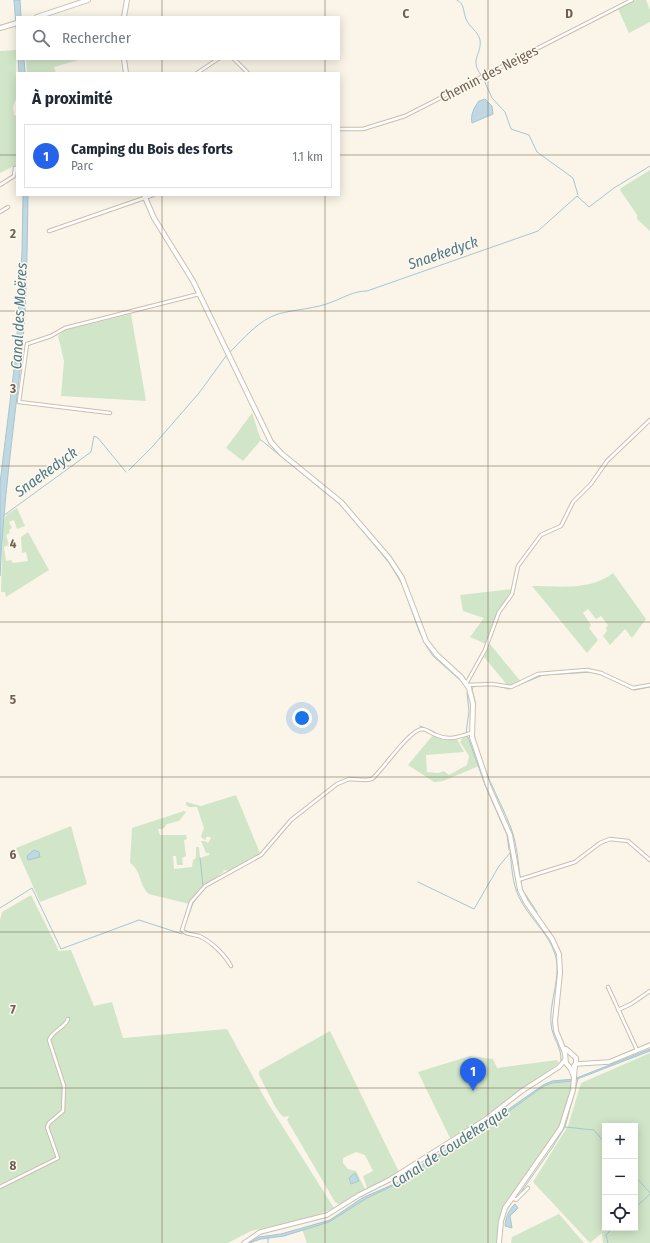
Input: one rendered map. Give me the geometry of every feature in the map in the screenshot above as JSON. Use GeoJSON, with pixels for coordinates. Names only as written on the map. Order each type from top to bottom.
{"type":"FeatureCollection","features":[{"type":"Feature","properties":{"kind":"main road"},"geometry":{"type":"LineString","coordinates":[[40,16],[88,0]]}},
{"type":"Feature","properties":{"kind":"main road"},"geometry":{"type":"LineString","coordinates":[[124,16],[126,0]]}},
{"type":"Feature","properties":{"kind":"main road"},"geometry":{"type":"LineString","coordinates":[[0,28],[15,24]]}},
{"type":"Feature","properties":{"kind":"main road"},"geometry":{"type":"LineString","coordinates":[[124,60],[126,72]]}},
{"type":"Feature","properties":{"kind":"main road"},"geometry":{"type":"LineString","coordinates":[[144,196],[155,220],[190,275],[273,445],[341,502],[389,558],[403,581],[428,643],[437,655],[466,684],[473,704],[471,734],[488,783],[510,834],[518,880],[523,896],[552,939],[559,954],[560,970],[554,1019],[556,1031],[566,1060],[574,1077]]}},
{"type":"Feature","properties":{"kind":"main road"},"geometry":{"type":"LineString","coordinates":[[499,1243],[502,1217],[512,1198],[560,1130],[571,1097],[576,1064],[574,1057],[561,1042]]}},
{"type":"Feature","properties":{"kind":"main road"},"geometry":{"type":"LineString","coordinates":[[566,1060],[574,1057]]}},
{"type":"Feature","properties":{"kind":"main road"},"geometry":{"type":"LineString","coordinates":[[569,1066],[576,1064]]}},
{"type":"Feature","properties":{"kind":"street","name":"Chemin des Neiges"},"geometry":{"type":"LineString","coordinates":[[340,129],[362,129],[407,116],[632,0]]}},
{"type":"Feature","properties":{"kind":"street"},"geometry":{"type":"LineString","coordinates":[[199,72],[217,60]]}},
{"type":"Feature","properties":{"kind":"street"},"geometry":{"type":"LineString","coordinates":[[235,60],[247,72]]}},
{"type":"Feature","properties":{"kind":"street"},"geometry":{"type":"LineString","coordinates":[[0,185],[14,176],[15,168]]}},
{"type":"Feature","properties":{"kind":"street"},"geometry":{"type":"LineString","coordinates":[[49,231],[144,196]]}},
{"type":"Feature","properties":{"kind":"street"},"geometry":{"type":"LineString","coordinates":[[0,212],[8,207]]}},
{"type":"Feature","properties":{"kind":"street"},"geometry":{"type":"LineString","coordinates":[[110,413],[19,402],[27,343],[51,336],[65,328],[199,294]]}},
{"type":"Feature","properties":{"kind":"street"},"geometry":{"type":"LineString","coordinates":[[650,420],[607,461],[591,484],[572,504],[561,526],[541,535],[520,563],[516,571],[512,594],[500,611],[484,651],[466,684],[494,684],[509,687],[540,674],[589,670],[603,674],[631,687],[650,685]]}},
{"type":"Feature","properties":{"kind":"street"},"geometry":{"type":"LineString","coordinates":[[231,966],[222,954],[203,939],[186,934],[182,930],[191,902],[204,887],[261,855],[292,819],[339,783],[350,779],[372,779],[396,750],[419,730],[424,730],[450,739],[471,734]]}},
{"type":"Feature","properties":{"kind":"street"},"geometry":{"type":"LineString","coordinates":[[518,880],[575,862],[600,843],[612,838],[628,841],[650,860]]}},
{"type":"Feature","properties":{"kind":"street"},"geometry":{"type":"LineString","coordinates":[[608,987],[637,1051]]}},
{"type":"Feature","properties":{"kind":"street"},"geometry":{"type":"LineString","coordinates":[[618,1010],[631,1004],[650,991]]}},
{"type":"Feature","properties":{"kind":"street"},"geometry":{"type":"LineString","coordinates":[[0,1187],[58,1158],[47,1127],[49,1123],[63,1111],[64,1089],[49,1040],[53,1033],[67,1022],[68,1019]]}},
{"type":"Feature","properties":{"kind":"street"},"geometry":{"type":"LineString","coordinates":[[576,1064],[581,1062],[604,1063],[616,1060],[650,1045]]}},
{"type":"Feature","properties":{"kind":"street"},"geometry":{"type":"LineString","coordinates":[[574,1057],[600,1062],[616,1060]]}},
{"type":"Feature","properties":{"kind":"street"},"geometry":{"type":"LineString","coordinates":[[244,1243],[260,1232],[313,1220],[331,1213],[359,1195],[397,1176],[450,1142],[552,1072],[566,1060]]}},
{"type":"Feature","properties":{"kind":"street"},"geometry":{"type":"LineString","coordinates":[[552,1072],[569,1066]]}},
{"type":"Feature","properties":{"kind":"street"},"geometry":{"type":"LineString","coordinates":[[512,1198],[516,1200],[528,1188]]}},
{"type":"Feature","properties":{"kind":"green space"},"geometry":{"type":"Polygon","coordinates":[[[636,0],[646,0],[650,10],[650,22],[629,33],[618,9],[636,0]]]}},
{"type":"Feature","properties":{"kind":"green space"},"geometry":{"type":"Polygon","coordinates":[[[16,50],[16,99],[13,106],[14,115],[16,116],[16,167],[12,167],[0,173],[0,51],[16,50]]]}},
{"type":"Feature","properties":{"kind":"green space"},"geometry":{"type":"Polygon","coordinates":[[[26,60],[78,60],[54,67],[56,72],[27,72],[26,60]]]}},
{"type":"Feature","properties":{"kind":"green space"},"geometry":{"type":"Polygon","coordinates":[[[650,170],[650,231],[637,219],[637,215],[620,190],[650,170]]]}},
{"type":"Feature","properties":{"kind":"green space"},"geometry":{"type":"Polygon","coordinates":[[[131,314],[146,401],[61,396],[64,361],[58,336],[65,330],[131,314]]]}},
{"type":"Feature","properties":{"kind":"green space"},"geometry":{"type":"Polygon","coordinates":[[[252,413],[261,440],[243,461],[226,448],[252,413]]]}},
{"type":"Feature","properties":{"kind":"green space"},"geometry":{"type":"Polygon","coordinates":[[[17,508],[25,526],[17,529],[14,520],[9,522],[12,528],[9,530],[10,533],[6,535],[9,545],[4,547],[6,561],[11,560],[13,563],[28,561],[26,552],[22,553],[21,537],[28,532],[49,570],[6,597],[5,592],[1,592],[3,521],[7,514],[17,508]]]}},
{"type":"Feature","properties":{"kind":"green space"},"geometry":{"type":"Polygon","coordinates":[[[613,573],[646,619],[632,638],[625,629],[610,645],[603,636],[607,631],[606,628],[608,625],[601,616],[596,619],[588,609],[583,613],[591,625],[589,628],[598,640],[587,653],[532,586],[563,587],[584,585],[604,579],[613,573]]]}},
{"type":"Feature","properties":{"kind":"green space"},"geometry":{"type":"Polygon","coordinates":[[[512,589],[498,612],[486,644],[470,637],[484,618],[463,611],[460,595],[512,589]]]}},
{"type":"Feature","properties":{"kind":"green space"},"geometry":{"type":"Polygon","coordinates":[[[490,644],[521,682],[508,686],[484,657],[490,644]]]}},
{"type":"Feature","properties":{"kind":"green space"},"geometry":{"type":"Polygon","coordinates":[[[433,735],[446,739],[457,739],[464,752],[426,755],[427,772],[438,773],[444,771],[449,775],[467,765],[469,756],[460,742],[463,737],[468,737],[479,766],[443,781],[434,782],[408,765],[433,735]]]}},
{"type":"Feature","properties":{"kind":"green space"},"geometry":{"type":"Polygon","coordinates":[[[236,795],[260,853],[229,871],[223,870],[224,872],[202,889],[202,892],[189,904],[149,894],[144,887],[137,870],[130,863],[132,828],[184,811],[186,812],[179,821],[167,824],[163,829],[158,829],[160,835],[186,835],[187,839],[184,840],[186,856],[182,858],[183,865],[177,865],[176,856],[173,856],[174,869],[192,867],[193,860],[196,858],[196,847],[199,847],[200,858],[209,855],[210,853],[206,853],[201,841],[208,843],[211,838],[206,837],[206,840],[203,839],[201,836],[204,828],[197,807],[189,807],[186,805],[186,802],[201,806],[236,795]]]}},
{"type":"Feature","properties":{"kind":"green space"},"geometry":{"type":"Polygon","coordinates":[[[71,826],[87,884],[40,902],[16,848],[71,826]]]}},
{"type":"Feature","properties":{"kind":"green space"},"geometry":{"type":"Polygon","coordinates":[[[31,895],[59,951],[71,950],[94,1006],[112,1002],[123,1038],[227,1029],[264,1097],[334,1208],[312,1217],[251,1231],[228,1243],[0,1243],[0,920],[2,912],[31,895]]]}},
{"type":"Feature","properties":{"kind":"green space"},"geometry":{"type":"Polygon","coordinates":[[[330,1031],[399,1172],[367,1188],[363,1176],[373,1171],[365,1155],[356,1152],[343,1158],[343,1163],[348,1169],[356,1171],[365,1189],[340,1205],[335,1202],[287,1120],[289,1116],[283,1117],[276,1108],[259,1075],[259,1071],[330,1031]]]}},
{"type":"Feature","properties":{"kind":"green space"},"geometry":{"type":"Polygon","coordinates":[[[650,1053],[650,1243],[603,1243],[602,1233],[590,1243],[533,1182],[568,1126],[581,1083],[650,1053]]]}},
{"type":"Feature","properties":{"kind":"green space"},"geometry":{"type":"Polygon","coordinates":[[[470,1056],[493,1059],[497,1068],[557,1060],[559,1063],[471,1126],[450,1138],[418,1072],[470,1056]]]}},
{"type":"Feature","properties":{"kind":"green space"},"geometry":{"type":"Polygon","coordinates":[[[572,1081],[571,1092],[558,1130],[502,1210],[499,1219],[497,1243],[307,1243],[302,1229],[323,1224],[367,1198],[400,1183],[430,1162],[494,1122],[544,1086],[552,1083],[572,1081]]]}},
{"type":"Feature","properties":{"kind":"green space"},"geometry":{"type":"Polygon","coordinates":[[[559,1214],[584,1243],[511,1243],[512,1237],[559,1214]]]}},
{"type":"Feature","properties":{"kind":"water"},"geometry":{"type":"Polygon","coordinates":[[[14,0],[20,0],[21,16],[16,16],[16,25],[14,0]]]}},
{"type":"Feature","properties":{"kind":"water"},"geometry":{"type":"Polygon","coordinates":[[[18,60],[24,60],[25,72],[19,72],[18,60]]]}},
{"type":"Feature","properties":{"kind":"water"},"geometry":{"type":"Polygon","coordinates":[[[485,99],[492,106],[493,114],[472,123],[472,115],[476,106],[479,101],[485,99]]]}},
{"type":"Feature","properties":{"kind":"water","name":"Canal des Moëres"},"geometry":{"type":"Polygon","coordinates":[[[23,196],[28,196],[26,278],[21,362],[6,495],[0,576],[0,483],[16,353],[22,252],[23,196]]]}},
{"type":"Feature","properties":{"kind":"water"},"geometry":{"type":"Polygon","coordinates":[[[34,850],[39,852],[40,857],[28,860],[27,856],[34,850]]]}},
{"type":"Feature","properties":{"kind":"water"},"geometry":{"type":"Polygon","coordinates":[[[650,1049],[650,1051],[572,1081],[552,1083],[544,1086],[494,1122],[430,1162],[403,1181],[367,1198],[329,1222],[284,1236],[261,1239],[249,1243],[259,1237],[281,1234],[330,1220],[362,1198],[401,1181],[423,1164],[476,1132],[543,1085],[552,1081],[574,1079],[650,1049]]]}},
{"type":"Feature","properties":{"kind":"water"},"geometry":{"type":"Polygon","coordinates":[[[355,1173],[359,1181],[351,1184],[349,1178],[355,1173]]]}},
{"type":"Feature","properties":{"kind":"water"},"geometry":{"type":"Polygon","coordinates":[[[515,1204],[518,1208],[510,1216],[512,1228],[505,1226],[505,1223],[509,1211],[515,1204]]]}},
{"type":"Feature","properties":{"kind":"waterway"},"geometry":{"type":"LineString","coordinates":[[457,0],[463,8],[467,22],[480,40],[476,65],[481,75]]}},
{"type":"Feature","properties":{"kind":"waterway"},"geometry":{"type":"LineString","coordinates":[[483,78],[492,98],[505,112],[511,129],[529,135],[537,152],[573,178],[578,195]]}},
{"type":"Feature","properties":{"kind":"waterway","name":"Snaekedyck"},"geometry":{"type":"LineString","coordinates":[[230,352],[264,320],[285,312],[319,306],[354,293],[367,291],[538,231],[577,196],[589,207],[614,188],[650,166]]}},
{"type":"Feature","properties":{"kind":"waterway","name":"Snaekedyck"},"geometry":{"type":"LineString","coordinates":[[129,470],[153,446],[199,393],[226,356]]}},
{"type":"Feature","properties":{"kind":"waterway","name":"Snaekedyck"},"geometry":{"type":"LineString","coordinates":[[3,516],[91,452],[94,436],[98,438],[126,472]]}},
{"type":"Feature","properties":{"kind":"waterway"},"geometry":{"type":"LineString","coordinates":[[261,440],[342,506],[390,564],[403,586],[419,631],[433,656],[460,680]]}},
{"type":"Feature","properties":{"kind":"waterway"},"geometry":{"type":"LineString","coordinates":[[498,686],[509,689],[543,675],[593,672]]}},
{"type":"Feature","properties":{"kind":"waterway"},"geometry":{"type":"LineString","coordinates":[[600,674],[634,690],[650,687]]}},
{"type":"Feature","properties":{"kind":"waterway"},"geometry":{"type":"LineString","coordinates":[[474,718],[475,701],[472,689],[475,685]]}},
{"type":"Feature","properties":{"kind":"waterway"},"geometry":{"type":"LineString","coordinates":[[466,734],[469,711],[467,693]]}},
{"type":"Feature","properties":{"kind":"waterway"},"geometry":{"type":"LineString","coordinates":[[420,726],[425,728]]}},
{"type":"Feature","properties":{"kind":"waterway"},"geometry":{"type":"LineString","coordinates":[[474,734],[485,770],[515,840],[520,877]]}},
{"type":"Feature","properties":{"kind":"waterway"},"geometry":{"type":"LineString","coordinates":[[439,735],[447,737]]}},
{"type":"Feature","properties":{"kind":"waterway"},"geometry":{"type":"LineString","coordinates":[[466,736],[468,737],[485,785],[507,835],[509,850]]}},
{"type":"Feature","properties":{"kind":"waterway"},"geometry":{"type":"LineString","coordinates":[[510,852],[514,881],[519,897],[527,911],[548,939],[557,962],[551,1024],[553,1034],[560,1051],[561,1061]]}},
{"type":"Feature","properties":{"kind":"waterway"},"geometry":{"type":"LineString","coordinates":[[418,882],[474,909],[499,866],[510,853]]}},
{"type":"Feature","properties":{"kind":"waterway"},"geometry":{"type":"LineString","coordinates":[[200,858],[203,886]]}},
{"type":"Feature","properties":{"kind":"waterway"},"geometry":{"type":"LineString","coordinates":[[521,881],[522,889],[537,912]]}},
{"type":"Feature","properties":{"kind":"waterway"},"geometry":{"type":"LineString","coordinates":[[0,908],[32,888],[61,949],[139,920],[182,934]]}},
{"type":"Feature","properties":{"kind":"waterway"},"geometry":{"type":"LineString","coordinates":[[186,922],[193,903],[203,890]]}},
{"type":"Feature","properties":{"kind":"waterway"},"geometry":{"type":"LineString","coordinates":[[521,1192],[565,1127],[578,1079]]}},
{"type":"Feature","properties":{"kind":"waterway"},"geometry":{"type":"LineString","coordinates":[[565,1127],[594,1130],[602,1139]]}},
{"type":"Feature","properties":{"kind":"waterway"},"geometry":{"type":"LineString","coordinates":[[638,1179],[650,1193]]}},
{"type":"Feature","properties":{"kind":"waterway"},"geometry":{"type":"LineString","coordinates":[[638,1205],[650,1194]]}},
{"type":"Feature","properties":{"kind":"waterway"},"geometry":{"type":"LineString","coordinates":[[608,1243],[606,1235],[610,1231]]}},
{"type":"Feature","properties":{"kind":"waterway","name":"Canal de Coudekerque"},"geometry":{"type":"LineString","coordinates":[[268,1237],[268,1243]]}},
{"type":"Feature","properties":{"kind":"place","name":"Camping du Bois des forts"},"geometry":{"type":"Point","coordinates":[473,1091]}}]}
